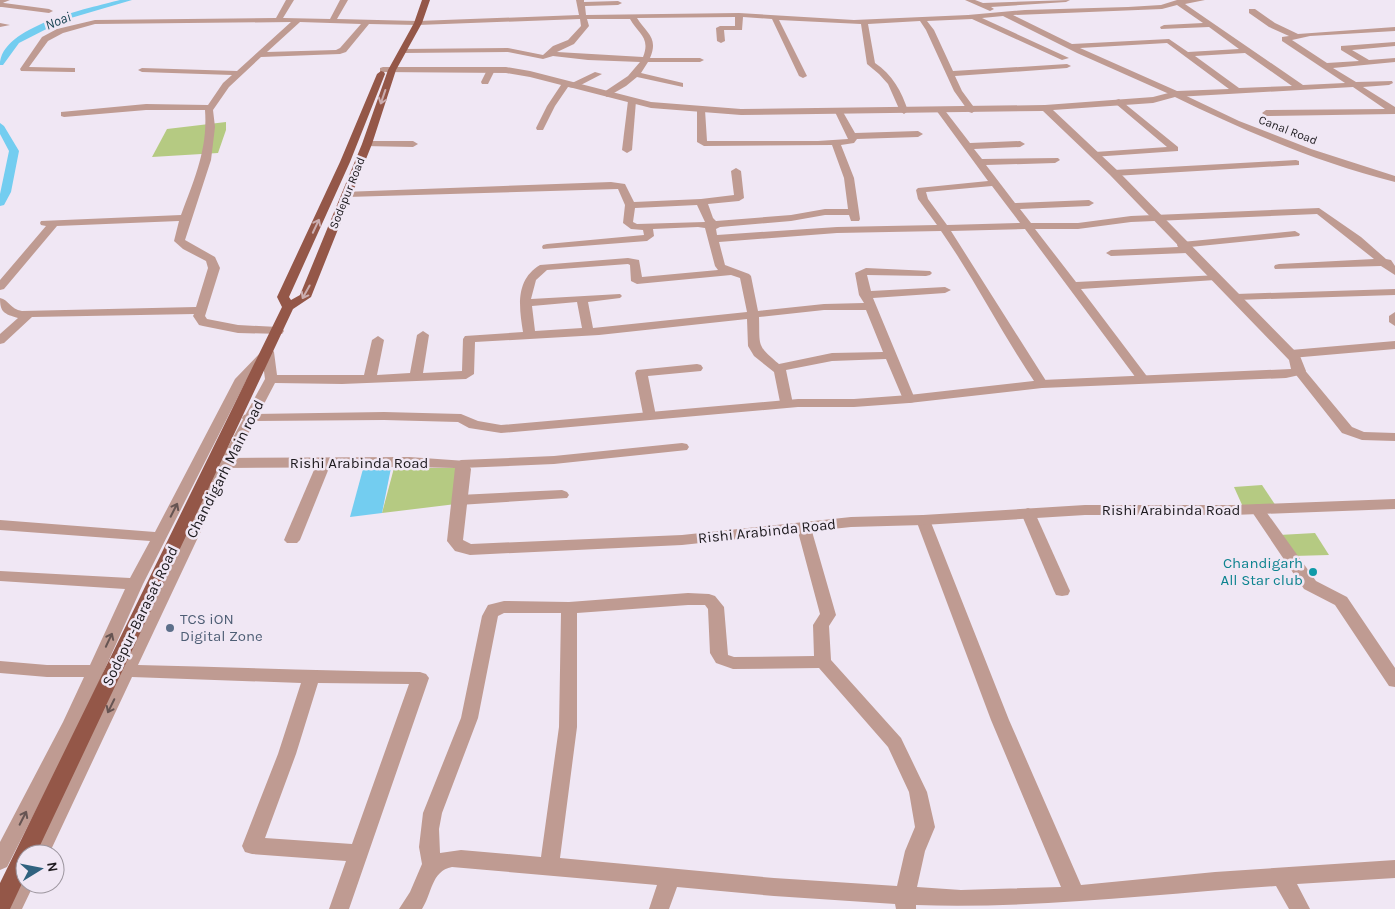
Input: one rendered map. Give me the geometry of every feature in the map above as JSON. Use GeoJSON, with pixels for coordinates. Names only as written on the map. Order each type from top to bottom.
{"type":"FeatureCollection","features":[{"type":"Feature","properties":{"kind":"main road"},"geometry":{"type":"LineString","coordinates":[[288,307],[283,297],[388,70],[413,23],[416,8],[424,3]]}},
{"type":"Feature","properties":{"kind":"main road","name":"Sodepur Road"},"geometry":{"type":"LineString","coordinates":[[263,379],[268,352],[288,307],[304,297],[367,144],[388,70],[403,51],[413,23]]}},
{"type":"Feature","properties":{"kind":"main road","name":"Sodepur-Barasat Road"},"geometry":{"type":"LineString","coordinates":[[0,906],[11,852],[263,379]]}},
{"type":"Feature","properties":{"kind":"street"},"geometry":{"type":"LineString","coordinates":[[278,20],[290,0]]}},
{"type":"Feature","properties":{"kind":"street"},"geometry":{"type":"LineString","coordinates":[[332,21],[344,0]]}},
{"type":"Feature","properties":{"kind":"street"},"geometry":{"type":"LineString","coordinates":[[970,0],[984,5],[1065,0]]}},
{"type":"Feature","properties":{"kind":"street"},"geometry":{"type":"LineString","coordinates":[[72,70],[24,69],[45,39],[75,26],[124,20],[298,20],[413,23],[740,15],[774,16],[826,22],[864,22],[1002,14],[1128,10],[1162,7],[1178,2],[1198,0]]}},
{"type":"Feature","properties":{"kind":"street"},"geometry":{"type":"LineString","coordinates":[[403,51],[508,50],[538,57],[548,56],[550,53],[571,42],[585,26],[580,2],[618,3]]}},
{"type":"Feature","properties":{"kind":"street"},"geometry":{"type":"LineString","coordinates":[[1178,2],[1300,87]]}},
{"type":"Feature","properties":{"kind":"street"},"geometry":{"type":"LineString","coordinates":[[2,3],[37,10],[49,7]]}},
{"type":"Feature","properties":{"kind":"street","name":"Canal Road"},"geometry":{"type":"LineString","coordinates":[[984,5],[1230,120],[1307,151],[1395,179]]}},
{"type":"Feature","properties":{"kind":"street"},"geometry":{"type":"LineString","coordinates":[[1252,11],[1272,25],[1296,36]]}},
{"type":"Feature","properties":{"kind":"street"},"geometry":{"type":"LineString","coordinates":[[721,41],[720,28],[739,28],[740,15]]}},
{"type":"Feature","properties":{"kind":"street"},"geometry":{"type":"LineString","coordinates":[[774,16],[803,76]]}},
{"type":"Feature","properties":{"kind":"street"},"geometry":{"type":"LineString","coordinates":[[950,74],[1066,62],[977,16]]}},
{"type":"Feature","properties":{"kind":"street"},"geometry":{"type":"LineString","coordinates":[[607,94],[621,88],[635,74],[649,52],[650,42],[647,32],[635,23],[633,17]]}},
{"type":"Feature","properties":{"kind":"street"},"geometry":{"type":"LineString","coordinates":[[278,331],[214,325],[203,322],[199,316],[214,268],[212,259],[203,253],[187,249],[179,241],[184,218],[210,144],[212,126],[209,110],[226,86],[298,20]]}},
{"type":"Feature","properties":{"kind":"street"},"geometry":{"type":"LineString","coordinates":[[922,20],[930,30],[958,91],[972,110]]}},
{"type":"Feature","properties":{"kind":"street"},"geometry":{"type":"LineString","coordinates":[[259,55],[337,52],[343,50],[368,22]]}},
{"type":"Feature","properties":{"kind":"street"},"geometry":{"type":"LineString","coordinates":[[864,22],[872,64],[878,67],[895,90],[904,111]]}},
{"type":"Feature","properties":{"kind":"street"},"geometry":{"type":"LineString","coordinates":[[1164,27],[1210,25]]}},
{"type":"Feature","properties":{"kind":"street"},"geometry":{"type":"LineString","coordinates":[[1395,29],[1296,36],[1285,39],[1395,111]]}},
{"type":"Feature","properties":{"kind":"street"},"geometry":{"type":"LineString","coordinates":[[1372,30],[1395,43]]}},
{"type":"Feature","properties":{"kind":"street"},"geometry":{"type":"LineString","coordinates":[[1071,46],[1169,41],[1236,90]]}},
{"type":"Feature","properties":{"kind":"street"},"geometry":{"type":"LineString","coordinates":[[1367,62],[1344,48],[1395,43]]}},
{"type":"Feature","properties":{"kind":"street"},"geometry":{"type":"LineString","coordinates":[[1186,54],[1248,51]]}},
{"type":"Feature","properties":{"kind":"street"},"geometry":{"type":"LineString","coordinates":[[550,53],[584,59],[700,60]]}},
{"type":"Feature","properties":{"kind":"street"},"geometry":{"type":"LineString","coordinates":[[1310,57],[1354,54]]}},
{"type":"Feature","properties":{"kind":"street"},"geometry":{"type":"LineString","coordinates":[[1325,66],[1395,60]]}},
{"type":"Feature","properties":{"kind":"street"},"geometry":{"type":"LineString","coordinates":[[142,70],[239,73]]}},
{"type":"Feature","properties":{"kind":"street"},"geometry":{"type":"LineString","coordinates":[[388,70],[491,70],[530,74],[632,101],[701,110],[741,112],[1045,108],[1163,98],[1176,94],[1389,83]]}},
{"type":"Feature","properties":{"kind":"street"},"geometry":{"type":"LineString","coordinates":[[485,82],[491,70]]}},
{"type":"Feature","properties":{"kind":"street"},"geometry":{"type":"LineString","coordinates":[[540,128],[551,106],[569,85],[598,74]]}},
{"type":"Feature","properties":{"kind":"street"},"geometry":{"type":"LineString","coordinates":[[635,74],[680,85]]}},
{"type":"Feature","properties":{"kind":"street"},"geometry":{"type":"LineString","coordinates":[[627,150],[632,101]]}},
{"type":"Feature","properties":{"kind":"street"},"geometry":{"type":"LineString","coordinates":[[1095,154],[1175,149],[1119,102]]}},
{"type":"Feature","properties":{"kind":"street"},"geometry":{"type":"LineString","coordinates":[[64,114],[146,107],[211,108]]}},
{"type":"Feature","properties":{"kind":"street"},"geometry":{"type":"LineString","coordinates":[[1045,108],[1114,173],[1290,354],[1299,366],[1299,371],[1347,430],[1362,436],[1395,437]]}},
{"type":"Feature","properties":{"kind":"street"},"geometry":{"type":"LineString","coordinates":[[701,110],[702,142],[704,144],[836,143],[851,141],[853,139],[852,136],[839,112]]}},
{"type":"Feature","properties":{"kind":"street"},"geometry":{"type":"LineString","coordinates":[[940,110],[1143,379]]}},
{"type":"Feature","properties":{"kind":"street"},"geometry":{"type":"LineString","coordinates":[[1266,113],[1395,111]]}},
{"type":"Feature","properties":{"kind":"street"},"geometry":{"type":"LineString","coordinates":[[852,136],[918,134]]}},
{"type":"Feature","properties":{"kind":"street"},"geometry":{"type":"LineString","coordinates":[[836,143],[849,178],[853,212],[858,230]]}},
{"type":"Feature","properties":{"kind":"street"},"geometry":{"type":"LineString","coordinates":[[367,144],[413,144]]}},
{"type":"Feature","properties":{"kind":"street"},"geometry":{"type":"LineString","coordinates":[[967,146],[1020,144]]}},
{"type":"Feature","properties":{"kind":"street"},"geometry":{"type":"LineString","coordinates":[[979,162],[1055,160]]}},
{"type":"Feature","properties":{"kind":"street"},"geometry":{"type":"LineString","coordinates":[[1114,173],[1296,163]]}},
{"type":"Feature","properties":{"kind":"street"},"geometry":{"type":"LineString","coordinates":[[630,205],[703,202],[739,198],[736,171]]}},
{"type":"Feature","properties":{"kind":"street"},"geometry":{"type":"LineString","coordinates":[[995,183],[922,189],[923,199],[959,249],[1042,384]]}},
{"type":"Feature","properties":{"kind":"street"},"geometry":{"type":"LineString","coordinates":[[347,194],[622,186],[630,205],[628,223],[630,226],[648,227],[712,225],[797,218],[825,212],[853,212]]}},
{"type":"Feature","properties":{"kind":"street"},"geometry":{"type":"LineString","coordinates":[[703,202],[708,219],[712,225],[712,238],[720,266],[745,276],[753,314],[754,346],[758,353],[777,368],[781,374],[786,404]]}},
{"type":"Feature","properties":{"kind":"street"},"geometry":{"type":"LineString","coordinates":[[1012,206],[1088,203]]}},
{"type":"Feature","properties":{"kind":"street"},"geometry":{"type":"LineString","coordinates":[[712,238],[858,230],[1078,226],[1100,222],[1319,211],[1389,262],[1395,272]]}},
{"type":"Feature","properties":{"kind":"street"},"geometry":{"type":"LineString","coordinates":[[0,287],[50,223],[184,218]]}},
{"type":"Feature","properties":{"kind":"street"},"geometry":{"type":"LineString","coordinates":[[547,247],[647,238],[649,236],[648,227]]}},
{"type":"Feature","properties":{"kind":"street"},"geometry":{"type":"LineString","coordinates":[[1111,253],[1184,247],[1294,234]]}},
{"type":"Feature","properties":{"kind":"street"},"geometry":{"type":"LineString","coordinates":[[530,336],[525,303],[528,284],[533,274],[544,267],[635,262],[637,282],[734,271]]}},
{"type":"Feature","properties":{"kind":"street"},"geometry":{"type":"LineString","coordinates":[[1280,267],[1389,262]]}},
{"type":"Feature","properties":{"kind":"street"},"geometry":{"type":"LineString","coordinates":[[909,399],[868,301],[860,277],[861,273],[866,271],[926,272]]}},
{"type":"Feature","properties":{"kind":"street"},"geometry":{"type":"LineString","coordinates":[[1073,286],[1215,277]]}},
{"type":"Feature","properties":{"kind":"street"},"geometry":{"type":"LineString","coordinates":[[263,379],[370,379],[468,374],[469,339],[588,331],[824,307],[945,290]]}},
{"type":"Feature","properties":{"kind":"street"},"geometry":{"type":"LineString","coordinates":[[1236,297],[1395,292]]}},
{"type":"Feature","properties":{"kind":"street"},"geometry":{"type":"LineString","coordinates":[[525,303],[616,296]]}},
{"type":"Feature","properties":{"kind":"street"},"geometry":{"type":"LineString","coordinates":[[582,299],[588,331]]}},
{"type":"Feature","properties":{"kind":"street"},"geometry":{"type":"LineString","coordinates":[[0,301],[9,312],[25,314],[201,310]]}},
{"type":"Feature","properties":{"kind":"street"},"geometry":{"type":"LineString","coordinates":[[0,340],[25,319],[27,316],[25,314]]}},
{"type":"Feature","properties":{"kind":"street"},"geometry":{"type":"LineString","coordinates":[[1395,316],[1395,322]]}},
{"type":"Feature","properties":{"kind":"street"},"geometry":{"type":"LineString","coordinates":[[416,377],[423,335]]}},
{"type":"Feature","properties":{"kind":"street"},"geometry":{"type":"LineString","coordinates":[[370,379],[378,340]]}},
{"type":"Feature","properties":{"kind":"street"},"geometry":{"type":"LineString","coordinates":[[1290,354],[1395,345]]}},
{"type":"Feature","properties":{"kind":"street"},"geometry":{"type":"LineString","coordinates":[[11,852],[135,584],[241,379],[268,352]]}},
{"type":"Feature","properties":{"kind":"street"},"geometry":{"type":"LineString","coordinates":[[777,368],[832,357],[891,355]]}},
{"type":"Feature","properties":{"kind":"street"},"geometry":{"type":"LineString","coordinates":[[650,416],[641,373],[697,368]]}},
{"type":"Feature","properties":{"kind":"street"},"geometry":{"type":"LineString","coordinates":[[250,418],[384,416],[461,418],[474,425],[501,429],[786,404],[854,403],[909,399],[1042,384],[1286,374],[1299,371]]}},
{"type":"Feature","properties":{"kind":"street","name":"Chandigarh Main road"},"geometry":{"type":"LineString","coordinates":[[44,844],[226,463],[250,418],[263,379]]}},
{"type":"Feature","properties":{"kind":"street"},"geometry":{"type":"LineString","coordinates":[[461,464],[554,460],[682,447]]}},
{"type":"Feature","properties":{"kind":"street","name":"Rishi Arabinda Road"},"geometry":{"type":"LineString","coordinates":[[226,463],[461,464],[463,469],[455,541],[461,547],[470,550],[682,540],[851,522],[923,520],[1085,510],[1257,509],[1395,504]]}},
{"type":"Feature","properties":{"kind":"street"},"geometry":{"type":"LineString","coordinates":[[292,540],[324,463]]}},
{"type":"Feature","properties":{"kind":"street"},"geometry":{"type":"LineString","coordinates":[[459,500],[562,495]]}},
{"type":"Feature","properties":{"kind":"street"},"geometry":{"type":"LineString","coordinates":[[1257,509],[1310,585],[1341,601],[1395,680]]}},
{"type":"Feature","properties":{"kind":"street"},"geometry":{"type":"LineString","coordinates":[[1028,513],[1062,591]]}},
{"type":"Feature","properties":{"kind":"street"},"geometry":{"type":"LineString","coordinates":[[923,520],[1000,720],[1075,895]]}},
{"type":"Feature","properties":{"kind":"street"},"geometry":{"type":"LineString","coordinates":[[0,526],[160,537]]}},
{"type":"Feature","properties":{"kind":"street"},"geometry":{"type":"LineString","coordinates":[[804,528],[828,615],[821,626],[823,662],[895,743],[918,792],[925,826],[915,851],[906,902]]}},
{"type":"Feature","properties":{"kind":"street"},"geometry":{"type":"LineString","coordinates":[[0,576],[135,584]]}},
{"type":"Feature","properties":{"kind":"street"},"geometry":{"type":"LineString","coordinates":[[432,865],[427,848],[428,832],[434,807],[466,731],[490,616],[494,610],[504,607],[569,608],[688,599],[709,600],[716,607],[718,653],[722,659],[733,663],[823,662]]}},
{"type":"Feature","properties":{"kind":"street"},"geometry":{"type":"LineString","coordinates":[[549,866],[568,727],[569,608]]}},
{"type":"Feature","properties":{"kind":"street"},"geometry":{"type":"LineString","coordinates":[[0,667],[47,671],[95,671]]}},
{"type":"Feature","properties":{"kind":"street"},"geometry":{"type":"LineString","coordinates":[[128,671],[268,674],[311,677],[420,678],[340,909]]}},
{"type":"Feature","properties":{"kind":"street"},"geometry":{"type":"LineString","coordinates":[[311,677],[287,754],[252,846],[360,853]]}},
{"type":"Feature","properties":{"kind":"street"},"geometry":{"type":"LineString","coordinates":[[409,909],[422,892],[426,875],[432,865],[447,858],[670,877],[906,902],[1075,895],[1282,876],[1395,869]]}},
{"type":"Feature","properties":{"kind":"street"},"geometry":{"type":"LineString","coordinates":[[1282,876],[1300,909]]}},
{"type":"Feature","properties":{"kind":"street"},"geometry":{"type":"LineString","coordinates":[[659,909],[670,877]]}},
{"type":"Feature","properties":{"kind":"street"},"geometry":{"type":"LineString","coordinates":[[12,909],[19,894]]}},
{"type":"Feature","properties":{"kind":"green space"},"geometry":{"type":"Polygon","coordinates":[[[226,122],[226,130],[218,153],[152,157],[167,129],[226,122]]]}},
{"type":"Feature","properties":{"kind":"green space"},"geometry":{"type":"Polygon","coordinates":[[[394,468],[456,468],[456,504],[382,513],[394,468]]]}},
{"type":"Feature","properties":{"kind":"green space"},"geometry":{"type":"Polygon","coordinates":[[[1262,485],[1276,506],[1243,507],[1234,487],[1262,485]]]}},
{"type":"Feature","properties":{"kind":"green space"},"geometry":{"type":"Polygon","coordinates":[[[1315,533],[1329,555],[1293,556],[1279,535],[1315,533]]]}},
{"type":"Feature","properties":{"kind":"water"},"geometry":{"type":"Polygon","coordinates":[[[391,468],[382,513],[350,517],[363,469],[391,468]]]}},
{"type":"Feature","properties":{"kind":"waterway","name":"Noai"},"geometry":{"type":"LineString","coordinates":[[0,63],[16,41],[61,18],[128,0]]}},
{"type":"Feature","properties":{"kind":"waterway","name":"Noai"},"geometry":{"type":"LineString","coordinates":[[0,126],[14,151],[6,192],[0,203]]}},
{"type":"Feature","properties":{"kind":"place","name":"Chandigarh All Star club"},"geometry":{"type":"Point","coordinates":[1313,572]}},
{"type":"Feature","properties":{"kind":"place","name":"TCS iON Digital Zone"},"geometry":{"type":"Point","coordinates":[170,628]}}]}
